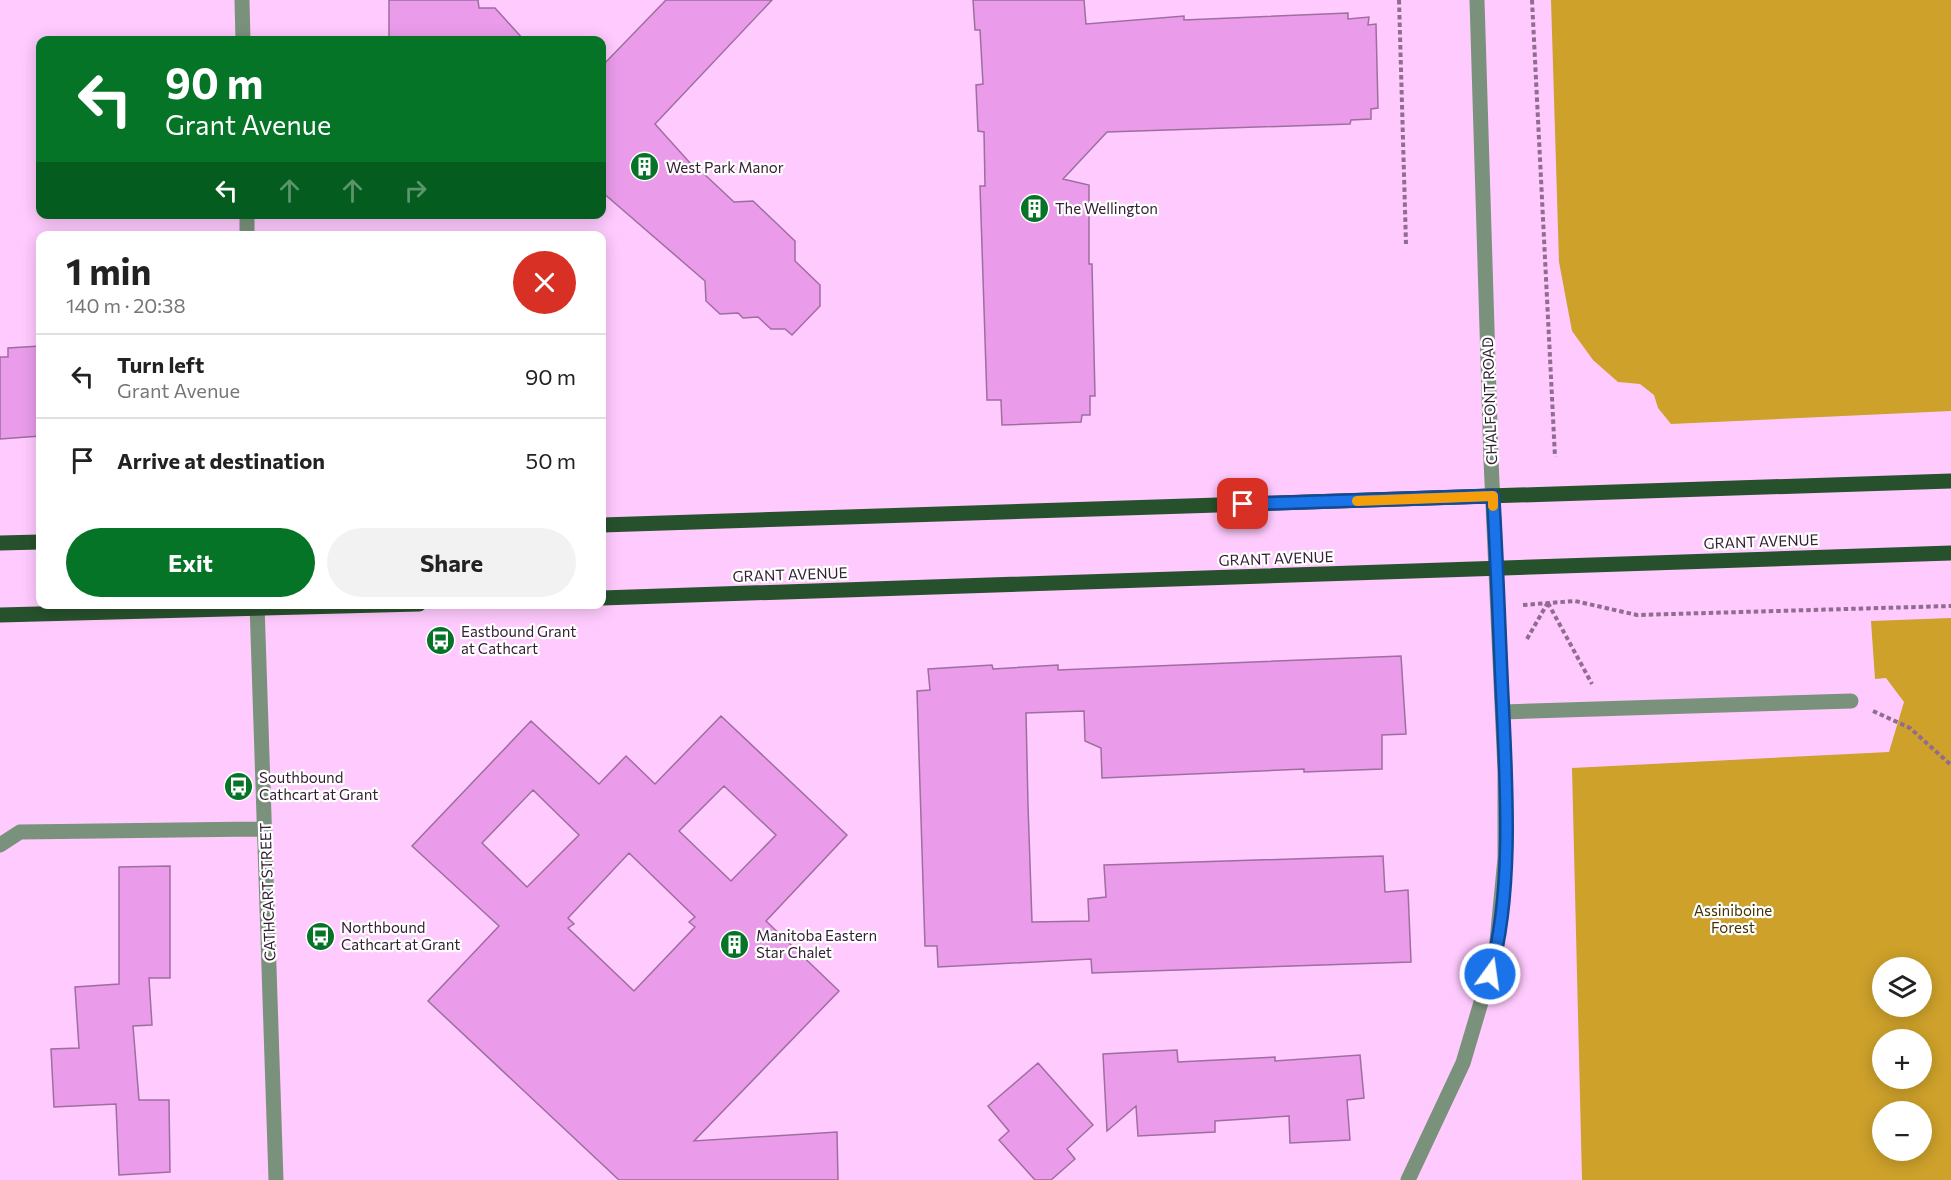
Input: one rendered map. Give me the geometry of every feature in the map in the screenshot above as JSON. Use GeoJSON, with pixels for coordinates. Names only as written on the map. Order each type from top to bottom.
{"type":"FeatureCollection","features":[{"type":"Feature","properties":{"kind":"main road"},"geometry":{"type":"LineString","coordinates":[[606,525],[1951,481]]}},
{"type":"Feature","properties":{"kind":"main road"},"geometry":{"type":"LineString","coordinates":[[0,543],[36,542]]}},
{"type":"Feature","properties":{"kind":"main road","name":"GRANT AVENUE"},"geometry":{"type":"LineString","coordinates":[[606,598],[1951,553]]}},
{"type":"Feature","properties":{"kind":"main road"},"geometry":{"type":"LineString","coordinates":[[0,615],[193,609]]}},
{"type":"Feature","properties":{"kind":"street"},"geometry":{"type":"LineString","coordinates":[[242,0],[243,36]]}},
{"type":"Feature","properties":{"kind":"street","name":"CHALFONT ROAD"},"geometry":{"type":"LineString","coordinates":[[1408,1180],[1463,1063],[1496,952],[1505,858],[1503,712],[1493,496],[1477,0]]}},
{"type":"Feature","properties":{"kind":"street","name":"CATHCART STREET"},"geometry":{"type":"LineString","coordinates":[[257,609],[276,1180]]}},
{"type":"Feature","properties":{"kind":"street"},"geometry":{"type":"LineString","coordinates":[[1503,712],[1851,700]]}},
{"type":"Feature","properties":{"kind":"street"},"geometry":{"type":"LineString","coordinates":[[0,845],[20,832],[265,829]]}},
{"type":"Feature","properties":{"kind":"path"},"geometry":{"type":"LineString","coordinates":[[1399,0],[1406,244]]}},
{"type":"Feature","properties":{"kind":"path"},"geometry":{"type":"LineString","coordinates":[[1532,0],[1555,458]]}},
{"type":"Feature","properties":{"kind":"path"},"geometry":{"type":"LineString","coordinates":[[1498,607],[1575,601],[1637,615],[1951,606]]}},
{"type":"Feature","properties":{"kind":"path"},"geometry":{"type":"LineString","coordinates":[[1548,603],[1606,708]]}},
{"type":"Feature","properties":{"kind":"path"},"geometry":{"type":"LineString","coordinates":[[1851,700],[1910,728],[1951,765]]}},
{"type":"Feature","properties":{"kind":"green space"},"geometry":{"type":"Polygon","coordinates":[[[1551,0],[1951,0],[1951,411],[1671,424],[1658,408],[1654,395],[1640,384],[1618,382],[1593,360],[1572,331],[1559,262],[1551,0]]]}},
{"type":"Feature","properties":{"kind":"green space","name":"Assiniboine Forest"},"geometry":{"type":"Polygon","coordinates":[[[1951,618],[1951,1180],[1582,1180],[1572,768],[1889,752],[1904,702],[1886,678],[1875,679],[1871,621],[1951,618]]]}},
{"type":"Feature","properties":{"kind":"building"},"geometry":{"type":"Polygon","coordinates":[[[389,0],[478,0],[479,8],[495,8],[520,36],[389,36],[389,0]]]}},
{"type":"Feature","properties":{"kind":"building","name":"West Park Manor"},"geometry":{"type":"Polygon","coordinates":[[[666,0],[772,0],[655,124],[699,173],[702,172],[734,202],[753,201],[795,241],[795,261],[820,285],[820,306],[792,335],[785,329],[771,329],[758,317],[743,318],[738,313],[720,314],[706,301],[705,281],[606,195],[606,62],[666,0]]]}},
{"type":"Feature","properties":{"kind":"building","name":"The Wellington"},"geometry":{"type":"Polygon","coordinates":[[[973,0],[1084,0],[1086,24],[1184,16],[1184,20],[1348,13],[1348,19],[1369,17],[1368,25],[1376,24],[1378,108],[1371,109],[1371,119],[1351,120],[1350,124],[1107,132],[1063,179],[1089,185],[1089,264],[1092,264],[1095,396],[1090,396],[1090,415],[1082,415],[1081,422],[1002,425],[1001,400],[987,400],[980,186],[985,186],[984,132],[978,131],[976,85],[983,84],[980,30],[975,30],[973,0]]]}},
{"type":"Feature","properties":{"kind":"building"},"geometry":{"type":"Polygon","coordinates":[[[36,346],[36,436],[0,439],[0,357],[8,357],[8,348],[36,346]]]}},
{"type":"Feature","properties":{"kind":"building"},"geometry":{"type":"Polygon","coordinates":[[[1401,656],[1406,734],[1382,735],[1382,769],[1304,772],[1304,769],[1102,778],[1101,748],[1085,741],[1084,711],[1026,713],[1028,805],[1032,922],[1089,921],[1088,899],[1106,897],[1104,865],[1383,856],[1385,892],[1408,890],[1411,962],[1092,973],[1091,959],[938,967],[937,946],[925,946],[917,691],[930,690],[928,669],[992,665],[993,669],[1058,665],[1058,670],[1401,656]]]}},
{"type":"Feature","properties":{"kind":"building","name":"Manitoba Eastern Star Chalet"},"geometry":{"type":"Polygon","coordinates":[[[721,716],[847,835],[766,921],[839,991],[694,1141],[837,1132],[838,1180],[619,1180],[428,1001],[499,926],[412,846],[531,721],[599,784],[626,756],[655,784],[721,716]],[[724,786],[679,831],[731,881],[776,835],[724,786]],[[533,790],[482,843],[527,887],[579,835],[533,790]],[[629,853],[568,918],[574,924],[568,928],[634,991],[695,927],[689,922],[695,917],[629,853]]]}},
{"type":"Feature","properties":{"kind":"building"},"geometry":{"type":"Polygon","coordinates":[[[170,866],[170,978],[149,978],[152,1025],[133,1026],[139,1100],[169,1100],[170,1172],[119,1175],[116,1104],[54,1107],[51,1049],[79,1048],[75,987],[119,984],[119,867],[170,866]]]}},
{"type":"Feature","properties":{"kind":"building"},"geometry":{"type":"Polygon","coordinates":[[[1177,1050],[1178,1062],[1275,1057],[1275,1061],[1360,1055],[1364,1098],[1347,1100],[1350,1140],[1290,1143],[1289,1116],[1215,1121],[1215,1132],[1138,1136],[1136,1106],[1107,1131],[1103,1054],[1177,1050]]]}},
{"type":"Feature","properties":{"kind":"building"},"geometry":{"type":"Polygon","coordinates":[[[1038,1063],[1093,1125],[1067,1149],[1075,1159],[1051,1180],[1035,1180],[999,1140],[1009,1131],[988,1106],[1038,1063]]]}},
{"type":"Feature","properties":{"kind":"slow traffic"},"geometry":{"type":"LineString","coordinates":[[1357,501],[1493,496],[1493,506]]}},
{"type":"Feature","properties":{"kind":"place","name":"West Park Manor"},"geometry":{"type":"Point","coordinates":[645,167]}},
{"type":"Feature","properties":{"kind":"place","name":"The Wellington"},"geometry":{"type":"Point","coordinates":[1034,208]}},
{"type":"Feature","properties":{"kind":"place","name":"Eastbound Grant at Cathcart"},"geometry":{"type":"Point","coordinates":[440,640]}},
{"type":"Feature","properties":{"kind":"place","name":"Southbound Cathcart at Grant"},"geometry":{"type":"Point","coordinates":[238,786]}},
{"type":"Feature","properties":{"kind":"place","name":"Northbound Cathcart at Grant"},"geometry":{"type":"Point","coordinates":[320,936]}},
{"type":"Feature","properties":{"kind":"place","name":"Manitoba Eastern Star Chalet"},"geometry":{"type":"Point","coordinates":[735,944]}},
{"type":"Feature","properties":{"kind":"route"},"geometry":{"type":"LineString","coordinates":[[1243,504],[1493,496],[1505,771],[1505,858],[1496,952],[1490,974]]}}]}
